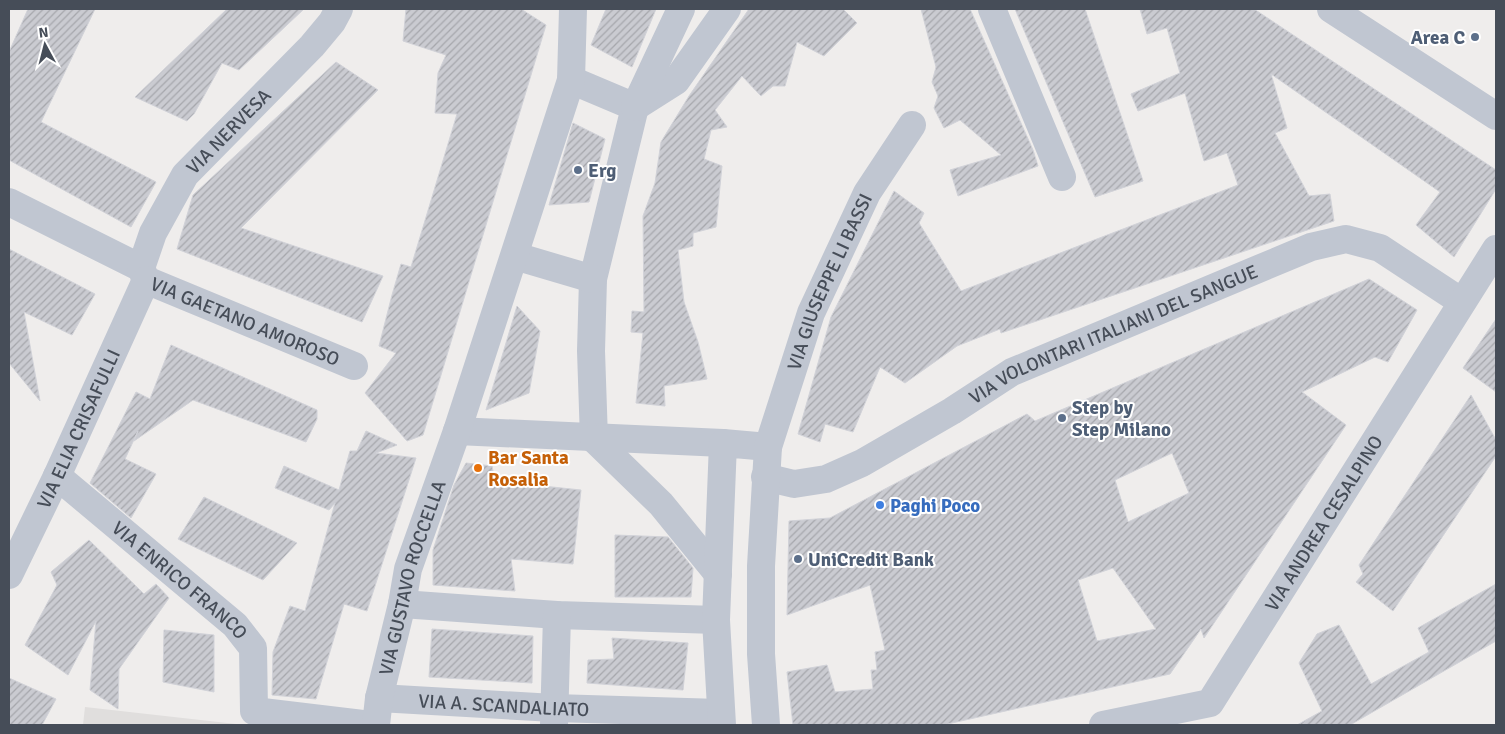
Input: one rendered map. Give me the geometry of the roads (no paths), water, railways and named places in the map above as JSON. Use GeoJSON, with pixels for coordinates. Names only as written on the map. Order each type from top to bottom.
{"type":"FeatureCollection","features":[{"type":"Feature","properties":{"kind":"street","name":"VIA NERVESA"},"geometry":{"type":"LineString","coordinates":[[143,274],[153,233],[185,175],[312,46],[332,22],[339,9]]}},
{"type":"Feature","properties":{"kind":"street","name":"VIA GUSTAVO ROCCELLA"},"geometry":{"type":"LineString","coordinates":[[376,725],[379,698],[402,604],[408,569],[457,431],[571,80],[574,9]]}},
{"type":"Feature","properties":{"kind":"street"},"geometry":{"type":"LineString","coordinates":[[681,9],[635,107],[593,279],[591,351],[594,439],[660,504],[718,574]]}},
{"type":"Feature","properties":{"kind":"street"},"geometry":{"type":"LineString","coordinates":[[635,107],[676,81],[727,9]]}},
{"type":"Feature","properties":{"kind":"street"},"geometry":{"type":"LineString","coordinates":[[992,9],[1062,176]]}},
{"type":"Feature","properties":{"kind":"street"},"geometry":{"type":"LineString","coordinates":[[1331,9],[1496,116]]}},
{"type":"Feature","properties":{"kind":"street"},"geometry":{"type":"LineString","coordinates":[[571,80],[635,107]]}},
{"type":"Feature","properties":{"kind":"street","name":"VIA GIUSEPPE LI BASSI"},"geometry":{"type":"LineString","coordinates":[[766,725],[760,654],[761,566],[768,447],[811,313],[867,194],[912,125]]}},
{"type":"Feature","properties":{"kind":"street","name":"VIA GAETANO AMOROSO"},"geometry":{"type":"LineString","coordinates":[[9,202],[143,274],[354,366]]}},
{"type":"Feature","properties":{"kind":"street","name":"VIA VOLONTARI ITALIANI DEL SANGUE"},"geometry":{"type":"LineString","coordinates":[[765,476],[794,484],[826,479],[862,462],[935,420],[1012,372],[1312,247],[1346,239],[1380,248],[1462,302]]}},
{"type":"Feature","properties":{"kind":"street","name":"VIA ANDREA CESALPINO"},"geometry":{"type":"LineString","coordinates":[[1102,725],[1187,717],[1210,703],[1496,249]]}},
{"type":"Feature","properties":{"kind":"street"},"geometry":{"type":"LineString","coordinates":[[515,256],[593,279]]}},
{"type":"Feature","properties":{"kind":"street","name":"VIA ELIA CRISAFULLI"},"geometry":{"type":"LineString","coordinates":[[9,575],[57,476],[143,274]]}},
{"type":"Feature","properties":{"kind":"street"},"geometry":{"type":"LineString","coordinates":[[457,431],[594,439],[724,443],[768,447]]}},
{"type":"Feature","properties":{"kind":"street"},"geometry":{"type":"LineString","coordinates":[[721,719],[716,620],[724,443]]}},
{"type":"Feature","properties":{"kind":"street","name":"VIA ENRICO FRANCO"},"geometry":{"type":"LineString","coordinates":[[57,476],[235,625],[252,648],[254,712],[371,725]]}},
{"type":"Feature","properties":{"kind":"street"},"geometry":{"type":"LineString","coordinates":[[402,604],[557,615],[716,620]]}},
{"type":"Feature","properties":{"kind":"street"},"geometry":{"type":"LineString","coordinates":[[554,717],[557,615]]}},
{"type":"Feature","properties":{"kind":"street","name":"VIA A. SCANDALIATO"},"geometry":{"type":"LineString","coordinates":[[379,698],[554,717],[721,719]]}},
{"type":"Feature","properties":{"kind":"place","name":"Area C"},"geometry":{"type":"Point","coordinates":[1475,37]}},
{"type":"Feature","properties":{"kind":"place","name":"Erg"},"geometry":{"type":"Point","coordinates":[578,170]}},
{"type":"Feature","properties":{"kind":"place","name":"Step by Step Milano"},"geometry":{"type":"Point","coordinates":[1062,418]}},
{"type":"Feature","properties":{"kind":"place","name":"Bar Santa Rosalia"},"geometry":{"type":"Point","coordinates":[478,468]}},
{"type":"Feature","properties":{"kind":"place","name":"Paghi Poco"},"geometry":{"type":"Point","coordinates":[880,505]}},
{"type":"Feature","properties":{"kind":"place","name":"UniCredit Bank"},"geometry":{"type":"Point","coordinates":[798,559]}}]}
